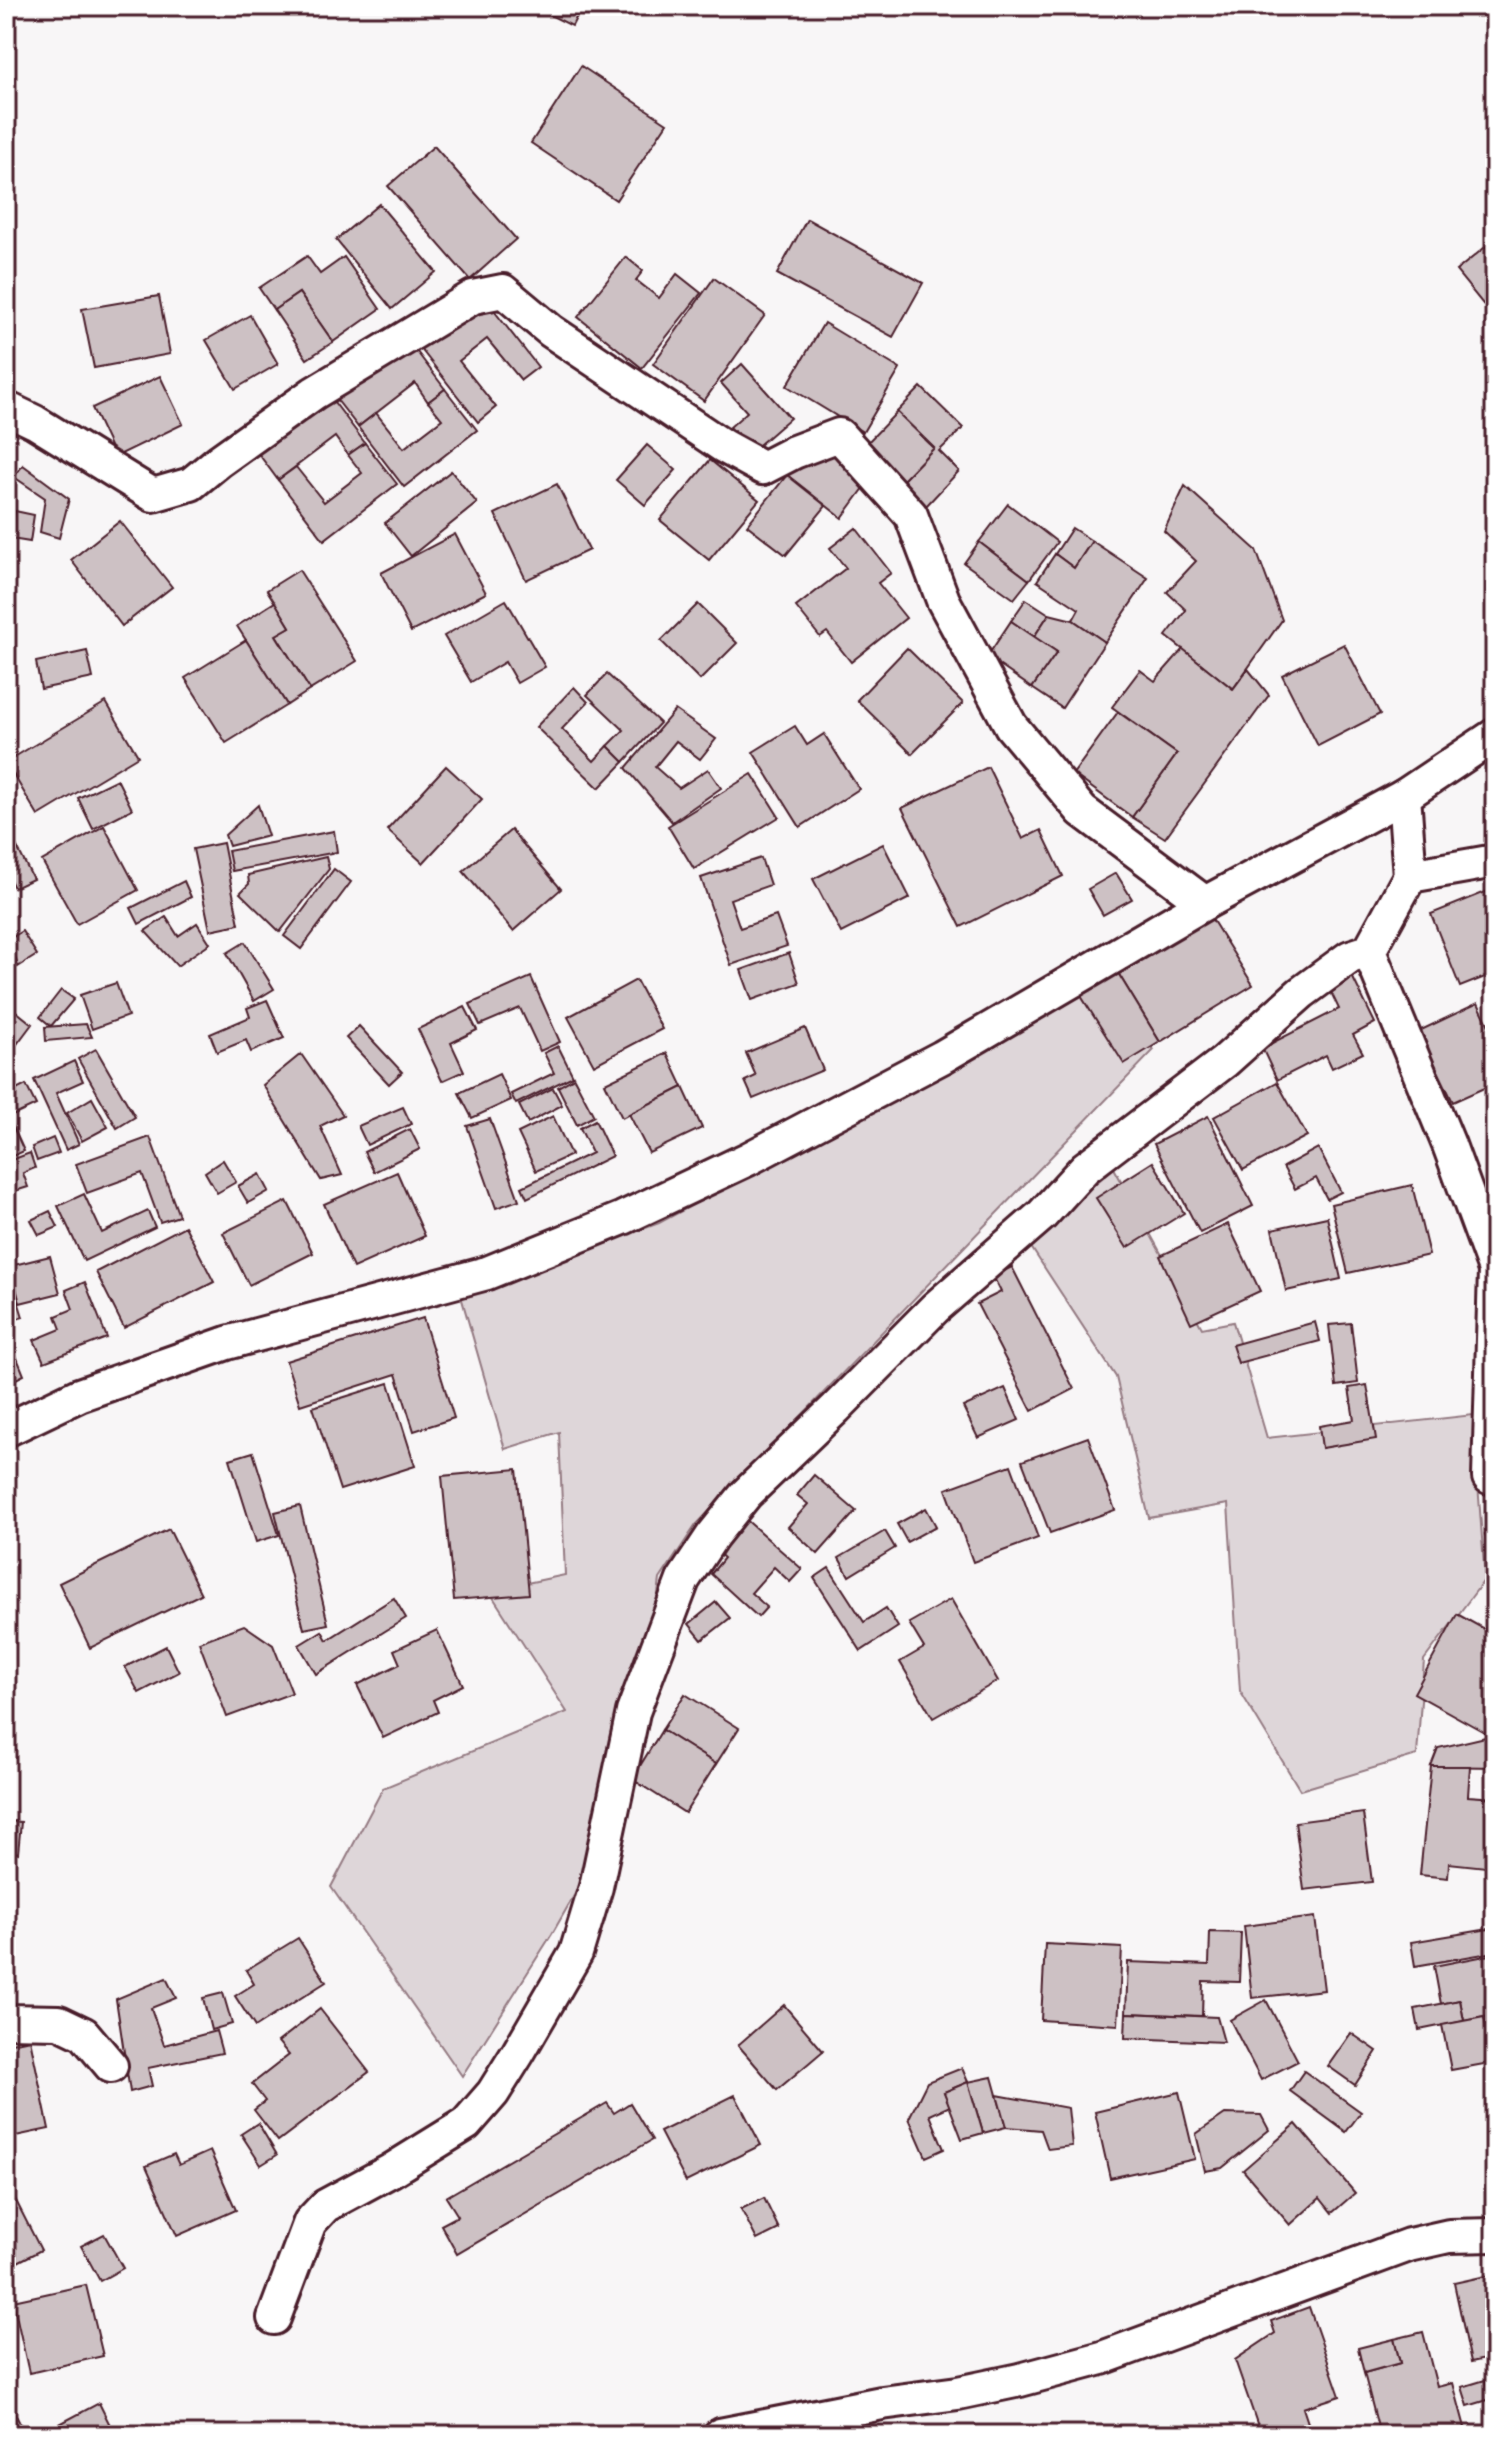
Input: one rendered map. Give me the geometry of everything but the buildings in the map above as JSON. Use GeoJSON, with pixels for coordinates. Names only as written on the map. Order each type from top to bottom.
{"type":"FeatureCollection","features":[{"type":"Feature","properties":{"kind":"street"},"geometry":{"type":"LineString","coordinates":[[6,408],[35,422],[153,495],[191,484],[314,393],[473,297],[503,291],[551,331],[723,446],[763,468],[839,435],[911,515],[943,600],[1011,726],[1082,811],[1205,903]]}},
{"type":"Feature","properties":{"kind":"street"},"geometry":{"type":"LineString","coordinates":[[6,1430],[79,1395],[227,1343],[487,1273],[623,1218],[748,1159],[942,1057],[1205,903],[1404,796],[1495,735]]}},
{"type":"Feature","properties":{"kind":"street"},"geometry":{"type":"LineString","coordinates":[[274,2318],[310,2222],[325,2206],[390,2171],[466,2124],[501,2079],[576,1953],[596,1887],[633,1712],[683,1580],[713,1535],[746,1494],[935,1308],[1042,1215],[1085,1168],[1224,1062],[1301,993],[1350,957],[1369,951],[1410,876],[1404,796]]}},
{"type":"Feature","properties":{"kind":"street"},"geometry":{"type":"LineString","coordinates":[[1410,876],[1495,861]]}},
{"type":"Feature","properties":{"kind":"street"},"geometry":{"type":"LineString","coordinates":[[1369,951],[1449,1145],[1495,1270],[1489,1477]]}},
{"type":"Feature","properties":{"kind":"street"},"geometry":{"type":"LineString","coordinates":[[6,2021],[59,2022],[84,2034],[111,2066]]}},
{"type":"Feature","properties":{"kind":"street"},"geometry":{"type":"LineString","coordinates":[[720,2435],[1020,2380],[1102,2358],[1409,2245],[1449,2236],[1495,2235]]}},
{"type":"Feature","properties":{"kind":"shaded area"},"geometry":{"type":"Polygon","coordinates":[[[1103,975],[1154,1050],[696,1525],[660,1579],[644,1698],[611,1831],[552,1934],[462,2076],[331,1887],[383,1788],[567,1712],[489,1591],[565,1575],[559,1432],[505,1449],[461,1296],[659,1223],[842,1125],[1103,975]]]}},
{"type":"Feature","properties":{"kind":"shaded area"},"geometry":{"type":"Polygon","coordinates":[[[1114,1168],[1202,1328],[1233,1322],[1267,1438],[1473,1415],[1485,1579],[1424,1660],[1417,1755],[1300,1790],[1240,1691],[1228,1504],[1149,1518],[1116,1377],[1027,1241],[1114,1168]]]}}]}
